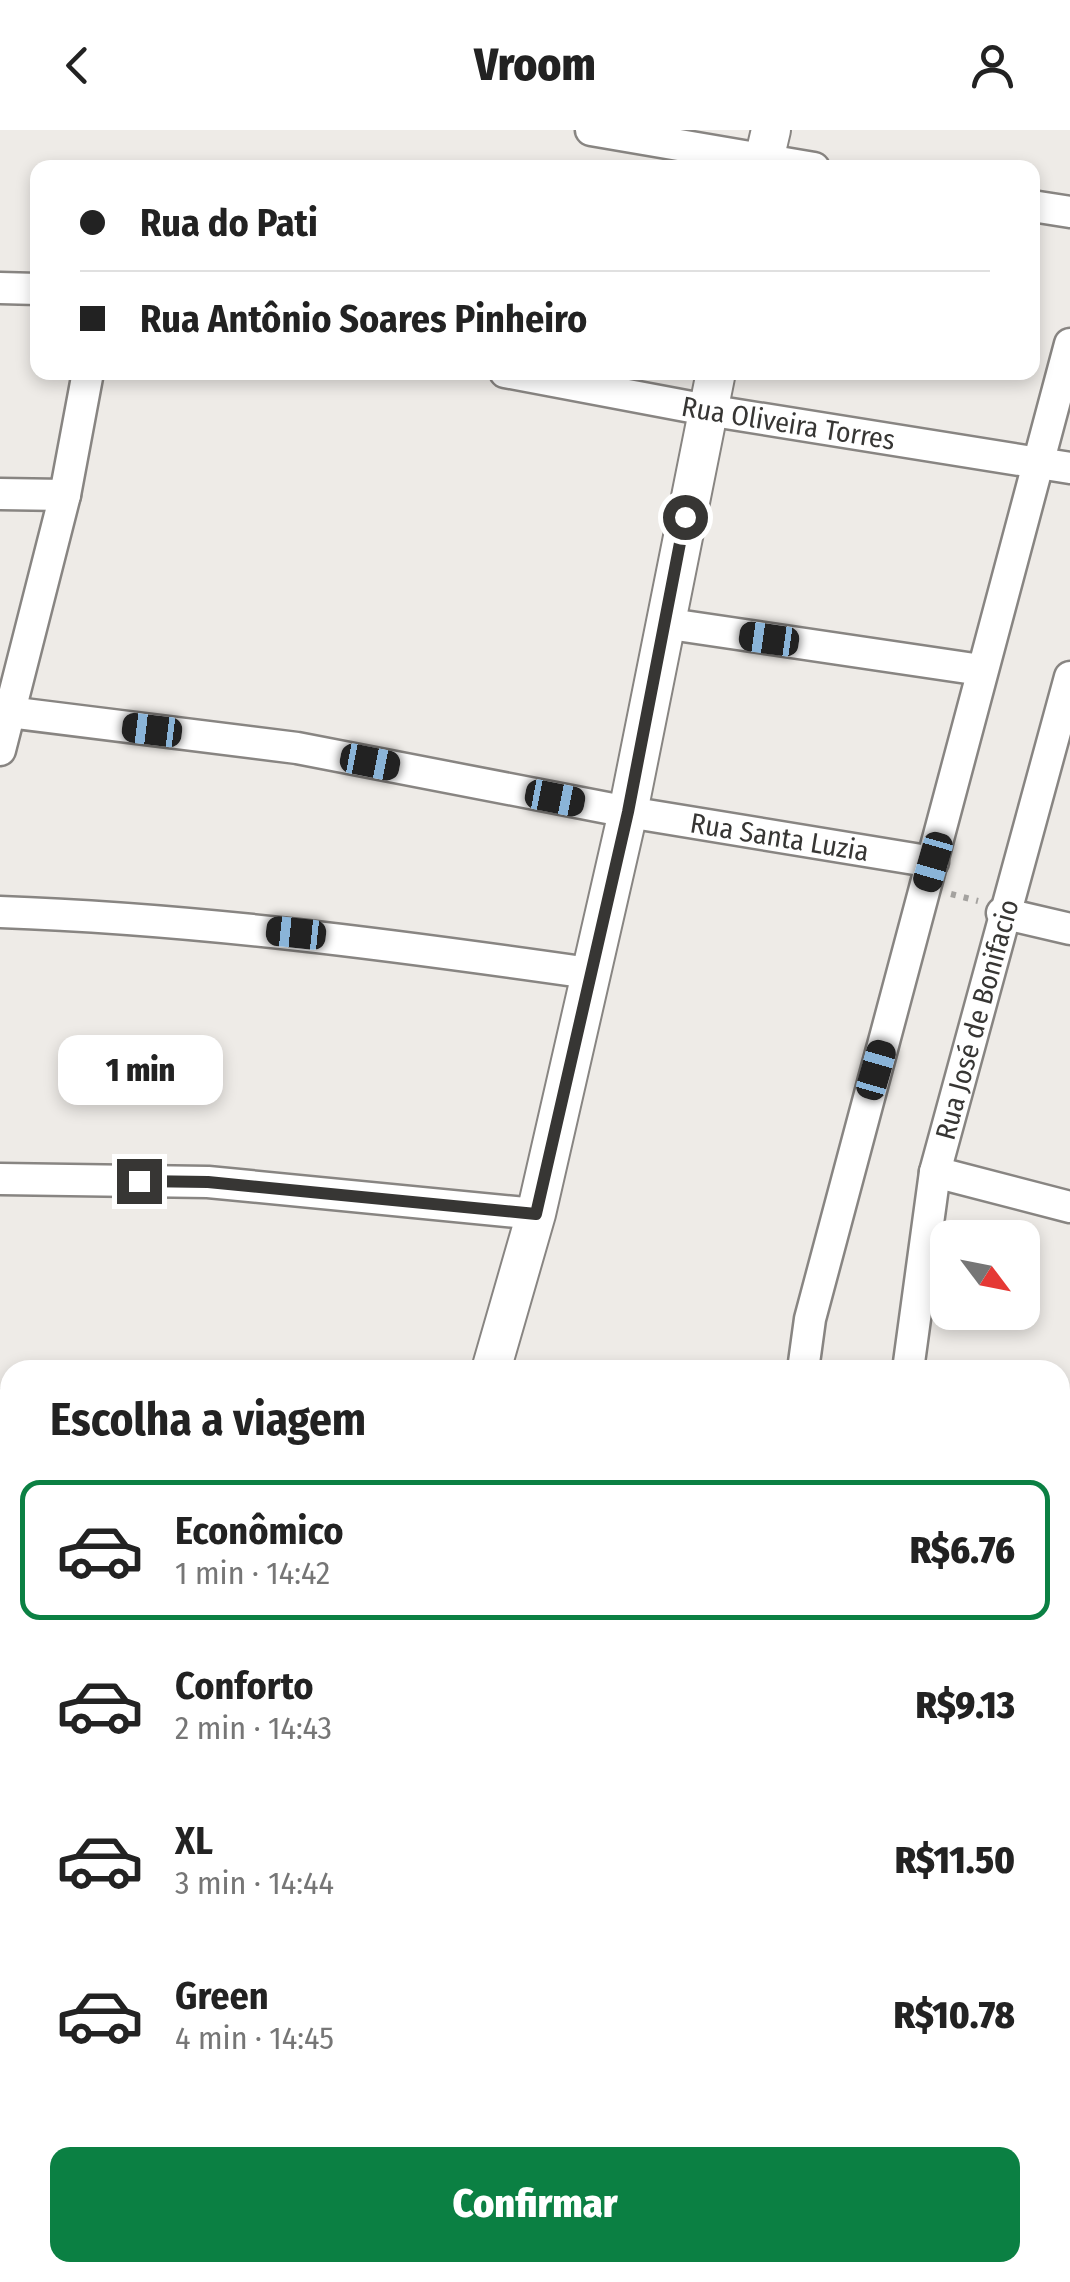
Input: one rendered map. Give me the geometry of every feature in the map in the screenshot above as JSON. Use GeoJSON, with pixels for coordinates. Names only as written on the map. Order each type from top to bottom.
{"type":"FeatureCollection","features":[{"type":"Feature","properties":{"kind":"street"},"geometry":{"type":"LineString","coordinates":[[591,130],[766,152],[790,160]]}},
{"type":"Feature","properties":{"kind":"street"},"geometry":{"type":"LineString","coordinates":[[1040,207],[1070,212]]}},
{"type":"Feature","properties":{"kind":"street"},"geometry":{"type":"LineString","coordinates":[[0,288],[30,289]]}},
{"type":"Feature","properties":{"kind":"street"},"geometry":{"type":"LineString","coordinates":[[805,1360],[810,1318],[981,670],[1056,466],[1070,344]]}},
{"type":"Feature","properties":{"kind":"street"},"geometry":{"type":"LineString","coordinates":[[0,750],[3,711],[35,622],[65,496],[87,380]]}},
{"type":"Feature","properties":{"kind":"street","name":"Rua Oliveira Torres"},"geometry":{"type":"LineString","coordinates":[[548,380],[1056,466]]}},
{"type":"Feature","properties":{"kind":"street"},"geometry":{"type":"LineString","coordinates":[[494,1360],[536,1214],[628,812],[714,380]]}},
{"type":"Feature","properties":{"kind":"street"},"geometry":{"type":"LineString","coordinates":[[0,494],[65,496]]}},
{"type":"Feature","properties":{"kind":"street"},"geometry":{"type":"LineString","coordinates":[[663,624],[981,670]]}},
{"type":"Feature","properties":{"kind":"street","name":"Rua José de Bonifacio"},"geometry":{"type":"LineString","coordinates":[[909,1360],[935,1172],[1002,914],[1070,678]]}},
{"type":"Feature","properties":{"kind":"street","name":"Rua Santa Luzia"},"geometry":{"type":"LineString","coordinates":[[3,711],[297,748],[628,812],[933,862]]}},
{"type":"Feature","properties":{"kind":"street"},"geometry":{"type":"LineString","coordinates":[[0,912],[142,917],[335,937],[589,973]]}},
{"type":"Feature","properties":{"kind":"street"},"geometry":{"type":"LineString","coordinates":[[1002,914],[1070,929]]}},
{"type":"Feature","properties":{"kind":"street"},"geometry":{"type":"LineString","coordinates":[[935,1172],[1070,1207]]}},
{"type":"Feature","properties":{"kind":"street"},"geometry":{"type":"LineString","coordinates":[[0,1180],[208,1182],[536,1214]]}},
{"type":"Feature","properties":{"kind":"route"},"geometry":{"type":"LineString","coordinates":[[139,1181],[208,1182],[536,1214],[628,812],[685,517]]}}]}
